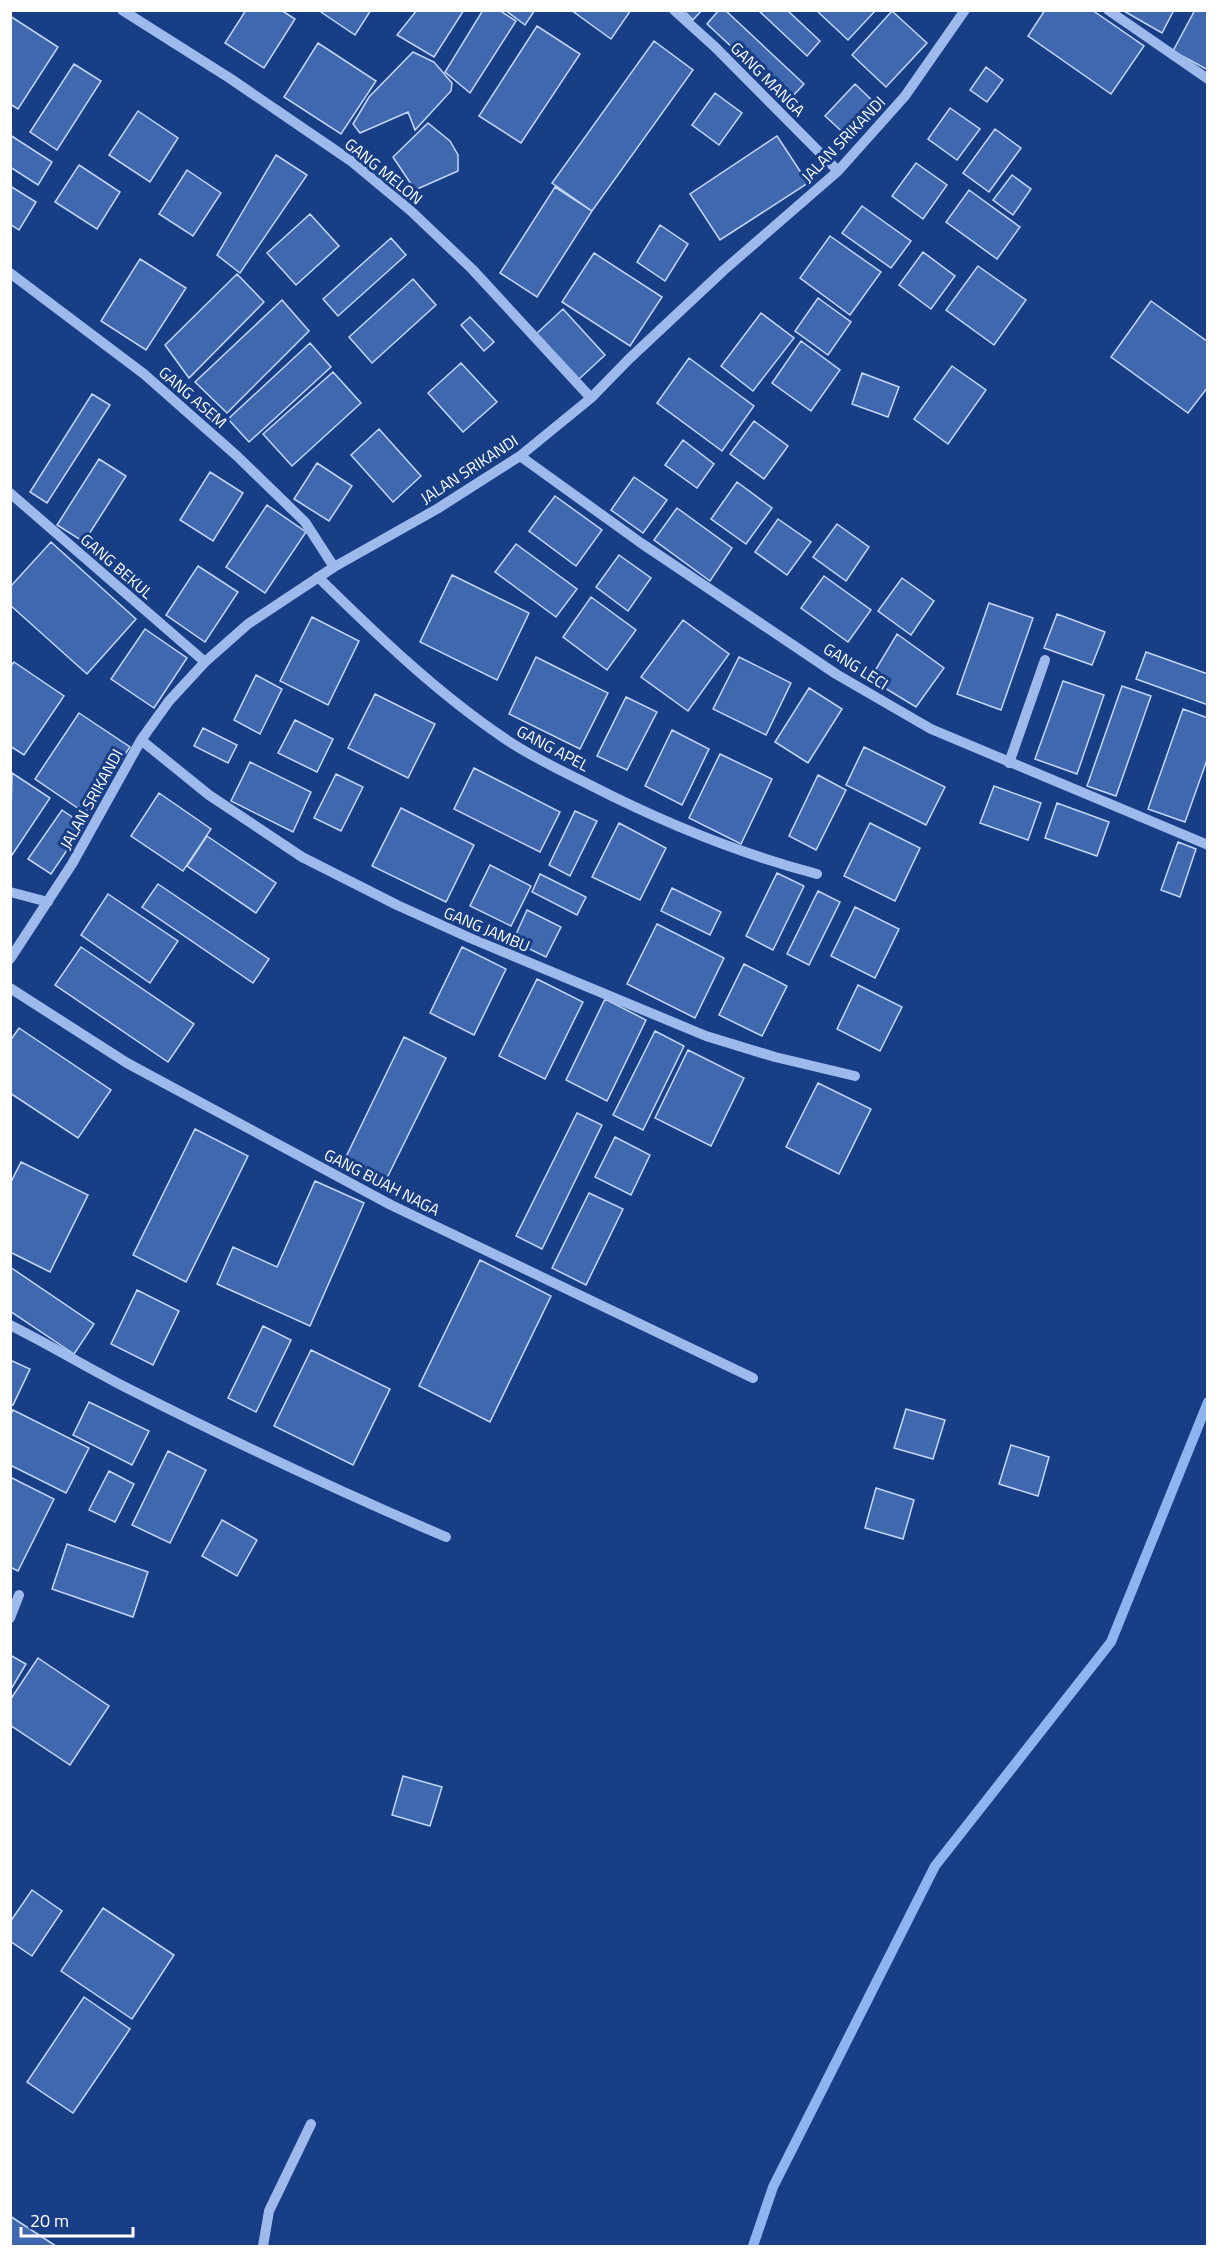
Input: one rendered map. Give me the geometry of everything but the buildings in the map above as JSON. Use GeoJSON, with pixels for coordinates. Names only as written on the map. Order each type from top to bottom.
{"type":"FeatureCollection","features":[{"type":"Feature","properties":{"kind":"street","name":"GANG MELON"},"geometry":{"type":"LineString","coordinates":[[122,10],[351,161],[472,269],[591,398]]}},
{"type":"Feature","properties":{"kind":"street","name":"GANG MANGA"},"geometry":{"type":"LineString","coordinates":[[674,10],[716,47],[838,171]]}},
{"type":"Feature","properties":{"kind":"street","name":"JALAN SRIKANDI"},"geometry":{"type":"LineString","coordinates":[[10,959],[72,864],[141,740],[169,701],[205,662],[248,624],[318,577],[437,509],[520,456],[591,398],[724,270],[838,171],[905,96],[965,10]]}},
{"type":"Feature","properties":{"kind":"street"},"geometry":{"type":"LineString","coordinates":[[1108,10],[1208,79]]}},
{"type":"Feature","properties":{"kind":"street","name":"GANG ASEM"},"geometry":{"type":"LineString","coordinates":[[10,273],[144,374],[237,456],[305,522],[334,567]]}},
{"type":"Feature","properties":{"kind":"street","name":"GANG LECI"},"geometry":{"type":"LineString","coordinates":[[520,456],[641,543],[826,667],[931,729],[1208,844]]}},
{"type":"Feature","properties":{"kind":"street","name":"GANG BEKUL"},"geometry":{"type":"LineString","coordinates":[[10,493],[205,662]]}},
{"type":"Feature","properties":{"kind":"street","name":"GANG APEL"},"geometry":{"type":"LineString","coordinates":[[318,577],[402,657],[451,699],[506,739],[548,764],[653,817],[773,863],[817,874]]}},
{"type":"Feature","properties":{"kind":"street"},"geometry":{"type":"LineString","coordinates":[[1009,763],[1045,660]]}},
{"type":"Feature","properties":{"kind":"street","name":"GANG JAMBU"},"geometry":{"type":"LineString","coordinates":[[141,740],[209,795],[302,857],[397,905],[470,938],[706,1036],[775,1057],[855,1076]]}},
{"type":"Feature","properties":{"kind":"street"},"geometry":{"type":"LineString","coordinates":[[10,892],[48,902]]}},
{"type":"Feature","properties":{"kind":"street","name":"GANG BUAH NAGA"},"geometry":{"type":"LineString","coordinates":[[10,988],[127,1063],[391,1205],[753,1378]]}},
{"type":"Feature","properties":{"kind":"street"},"geometry":{"type":"LineString","coordinates":[[10,1325],[124,1386],[261,1454],[446,1537]]}},
{"type":"Feature","properties":{"kind":"street"},"geometry":{"type":"LineString","coordinates":[[10,1618],[19,1595]]}},
{"type":"Feature","properties":{"kind":"street"},"geometry":{"type":"LineString","coordinates":[[263,2247],[269,2211],[311,2124]]}},
{"type":"Feature","properties":{"kind":"waterway"},"geometry":{"type":"LineString","coordinates":[[753,2246],[773,2187],[935,1866],[1111,1642],[1208,1402]]}}]}
